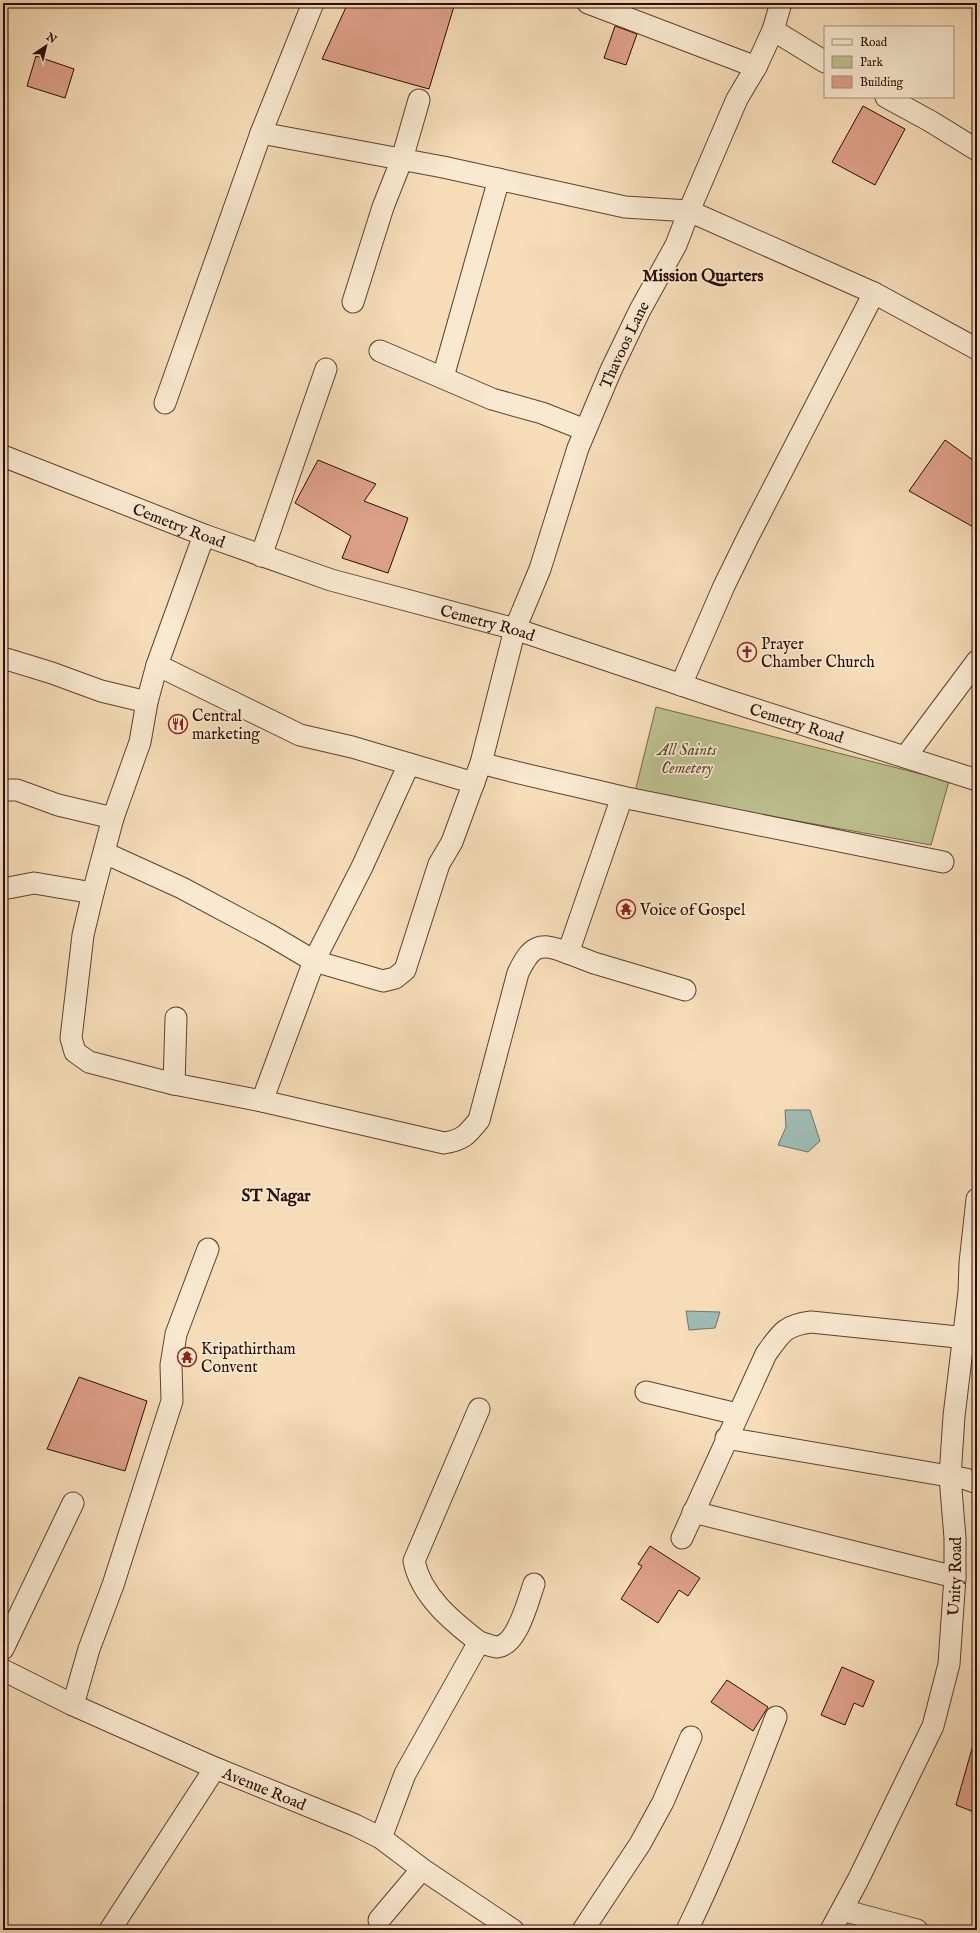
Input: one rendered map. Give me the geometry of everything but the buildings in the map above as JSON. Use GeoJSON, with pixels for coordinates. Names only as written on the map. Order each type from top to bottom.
{"type":"FeatureCollection","features":[{"type":"Feature","properties":{"kind":"street"},"geometry":{"type":"LineString","coordinates":[[165,402],[261,133],[313,3]]}},
{"type":"Feature","properties":{"kind":"street"},"geometry":{"type":"LineString","coordinates":[[588,3],[756,67]]}},
{"type":"Feature","properties":{"kind":"street","name":"Thavoos Lane"},"geometry":{"type":"LineString","coordinates":[[105,853],[182,888],[270,935],[314,962],[383,981],[396,978],[405,970],[439,864],[452,842],[481,763],[515,629],[540,569],[578,448],[611,370],[640,310],[676,245],[688,211],[737,100],[756,67],[773,30],[780,3]]}},
{"type":"Feature","properties":{"kind":"street"},"geometry":{"type":"LineString","coordinates":[[773,30],[824,61]]}},
{"type":"Feature","properties":{"kind":"street"},"geometry":{"type":"LineString","coordinates":[[888,98],[930,121],[977,150]]}},
{"type":"Feature","properties":{"kind":"street"},"geometry":{"type":"LineString","coordinates":[[353,302],[384,206],[402,159],[419,100]]}},
{"type":"Feature","properties":{"kind":"street"},"geometry":{"type":"LineString","coordinates":[[261,133],[402,159],[625,207],[688,211],[874,292],[977,349]]}},
{"type":"Feature","properties":{"kind":"street"},"geometry":{"type":"LineString","coordinates":[[443,377],[499,179]]}},
{"type":"Feature","properties":{"kind":"street"},"geometry":{"type":"LineString","coordinates":[[681,685],[724,586],[749,535],[874,292]]}},
{"type":"Feature","properties":{"kind":"street"},"geometry":{"type":"LineString","coordinates":[[380,351],[492,399],[542,413],[585,430]]}},
{"type":"Feature","properties":{"kind":"street"},"geometry":{"type":"LineString","coordinates":[[261,556],[326,369]]}},
{"type":"Feature","properties":{"kind":"street","name":"Cemetry Road"},"geometry":{"type":"LineString","coordinates":[[3,456],[204,536],[331,580],[515,629],[681,685],[977,780]]}},
{"type":"Feature","properties":{"kind":"street"},"geometry":{"type":"LineString","coordinates":[[204,536],[157,665],[147,702],[140,742],[113,818],[105,853],[93,893],[83,935],[71,1038],[75,1052],[89,1062],[174,1084],[262,1101],[444,1143],[458,1141],[469,1132],[478,1120],[518,973],[526,956],[538,947],[553,947],[594,963],[684,990]]}},
{"type":"Feature","properties":{"kind":"street"},"geometry":{"type":"LineString","coordinates":[[3,658],[52,673],[101,691],[147,702]]}},
{"type":"Feature","properties":{"kind":"street"},"geometry":{"type":"LineString","coordinates":[[906,756],[977,661]]}},
{"type":"Feature","properties":{"kind":"street"},"geometry":{"type":"LineString","coordinates":[[157,665],[300,735],[352,747],[474,783]]}},
{"type":"Feature","properties":{"kind":"street"},"geometry":{"type":"LineString","coordinates":[[481,763],[528,776],[622,797],[944,862]]}},
{"type":"Feature","properties":{"kind":"street"},"geometry":{"type":"LineString","coordinates":[[262,1101],[314,962],[362,867],[383,817],[409,764]]}},
{"type":"Feature","properties":{"kind":"street"},"geometry":{"type":"LineString","coordinates":[[3,790],[17,790],[58,805],[113,818]]}},
{"type":"Feature","properties":{"kind":"street"},"geometry":{"type":"LineString","coordinates":[[568,953],[622,797]]}},
{"type":"Feature","properties":{"kind":"street"},"geometry":{"type":"LineString","coordinates":[[3,889],[34,883],[93,893]]}},
{"type":"Feature","properties":{"kind":"street"},"geometry":{"type":"LineString","coordinates":[[174,1084],[176,1018]]}},
{"type":"Feature","properties":{"kind":"street","name":"Unity Road"},"geometry":{"type":"LineString","coordinates":[[830,1930],[842,1910],[933,1726],[949,1664],[955,1577],[955,1538],[950,1477],[970,1339],[973,1291],[970,1263],[977,1199]]}},
{"type":"Feature","properties":{"kind":"street"},"geometry":{"type":"LineString","coordinates":[[73,1705],[89,1649],[113,1585],[172,1401],[171,1365],[176,1334],[208,1249]]}},
{"type":"Feature","properties":{"kind":"street"},"geometry":{"type":"LineString","coordinates":[[682,1538],[726,1438],[766,1354],[780,1335],[795,1324],[811,1322],[970,1339]]}},
{"type":"Feature","properties":{"kind":"street"},"geometry":{"type":"LineString","coordinates":[[646,1392],[737,1414]]}},
{"type":"Feature","properties":{"kind":"street"},"geometry":{"type":"LineString","coordinates":[[480,1409],[414,1561],[417,1576],[424,1588],[454,1623],[479,1642],[498,1647],[510,1641],[518,1629],[534,1584]]}},
{"type":"Feature","properties":{"kind":"street"},"geometry":{"type":"LineString","coordinates":[[726,1438],[977,1483]]}},
{"type":"Feature","properties":{"kind":"street"},"geometry":{"type":"LineString","coordinates":[[3,1649],[73,1503]]}},
{"type":"Feature","properties":{"kind":"street"},"geometry":{"type":"LineString","coordinates":[[693,1512],[955,1577]]}},
{"type":"Feature","properties":{"kind":"street"},"geometry":{"type":"LineString","coordinates":[[381,1838],[405,1774],[479,1642]]}},
{"type":"Feature","properties":{"kind":"street","name":"Avenue Road"},"geometry":{"type":"LineString","coordinates":[[3,1670],[73,1705],[216,1768],[356,1825],[381,1838],[422,1869],[513,1930]]}},
{"type":"Feature","properties":{"kind":"street"},"geometry":{"type":"LineString","coordinates":[[687,1930],[733,1829],[776,1717]]}},
{"type":"Feature","properties":{"kind":"street"},"geometry":{"type":"LineString","coordinates":[[583,1930],[640,1844],[663,1802],[691,1737]]}},
{"type":"Feature","properties":{"kind":"street"},"geometry":{"type":"LineString","coordinates":[[110,1930],[216,1768]]}},
{"type":"Feature","properties":{"kind":"street"},"geometry":{"type":"LineString","coordinates":[[379,1920],[422,1869]]}},
{"type":"Feature","properties":{"kind":"street"},"geometry":{"type":"LineString","coordinates":[[842,1910],[917,1930]]}},
{"type":"Feature","properties":{"kind":"green space","name":"All Saints Cemetery"},"geometry":{"type":"Polygon","coordinates":[[[656,707],[949,781],[931,845],[635,792],[656,707]]]}},
{"type":"Feature","properties":{"kind":"water"},"geometry":{"type":"Polygon","coordinates":[[[785,1110],[810,1110],[820,1141],[808,1152],[778,1145],[786,1127],[785,1110]]]}},
{"type":"Feature","properties":{"kind":"water"},"geometry":{"type":"Polygon","coordinates":[[[686,1311],[720,1312],[715,1328],[689,1330],[686,1311]]]}},
{"type":"Feature","properties":{"kind":"place","name":"Prayer Chamber Church"},"geometry":{"type":"Point","coordinates":[747,652]}},
{"type":"Feature","properties":{"kind":"place","name":"Central marketing"},"geometry":{"type":"Point","coordinates":[178,724]}},
{"type":"Feature","properties":{"kind":"place","name":"Voice of Gospel"},"geometry":{"type":"Point","coordinates":[626,909]}},
{"type":"Feature","properties":{"kind":"place","name":"Kripathirtham Convent"},"geometry":{"type":"Point","coordinates":[187,1357]}},
{"type":"Feature","properties":{"kind":"district","name":"Mission Quarters"},"geometry":{"type":"Point","coordinates":[703,275]}},
{"type":"Feature","properties":{"kind":"district","name":"ST Nagar"},"geometry":{"type":"Point","coordinates":[276,1195]}}]}
